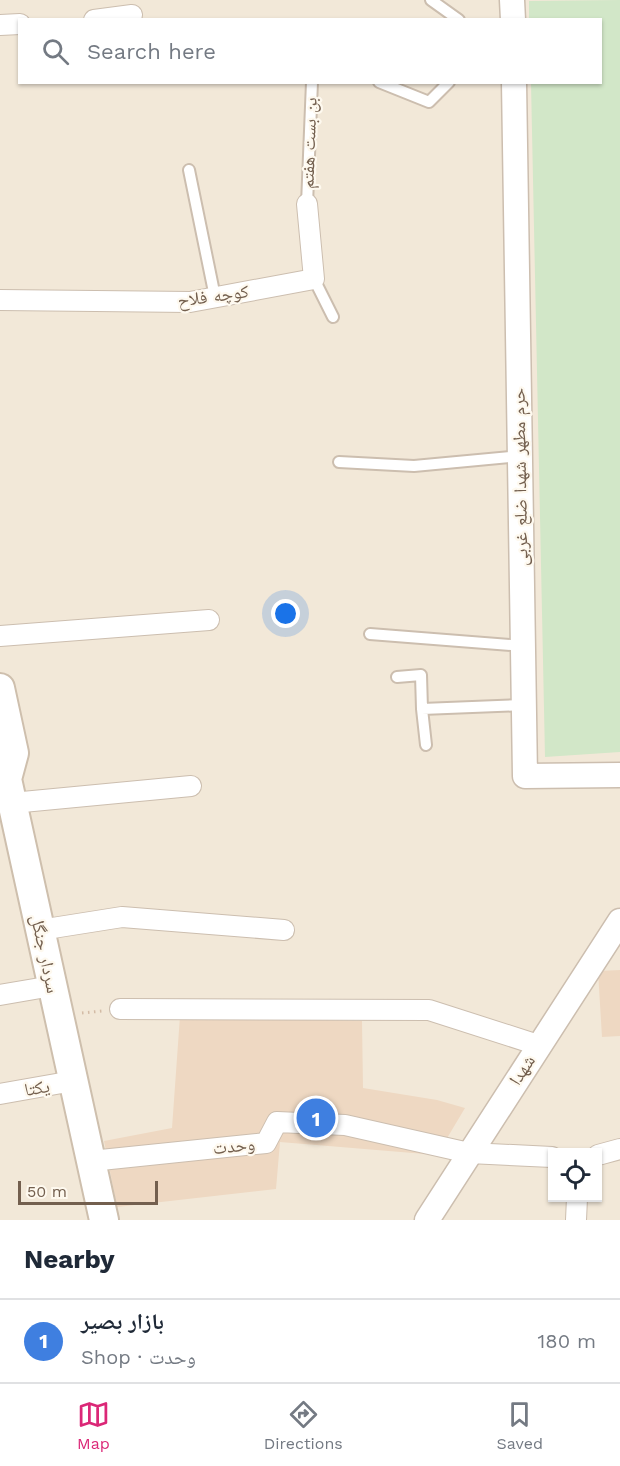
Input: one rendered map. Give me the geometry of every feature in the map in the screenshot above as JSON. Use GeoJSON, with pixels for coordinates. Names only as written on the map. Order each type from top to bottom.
{"type":"FeatureCollection","features":[{"type":"Feature","properties":{"kind":"main road","name":"سردار جنگل"},"geometry":{"type":"LineString","coordinates":[[0,688],[14,753],[5,783],[104,1220]]}},
{"type":"Feature","properties":{"kind":"street"},"geometry":{"type":"LineString","coordinates":[[512,0],[512,18]]}},
{"type":"Feature","properties":{"kind":"street"},"geometry":{"type":"LineString","coordinates":[[109,18],[132,15]]}},
{"type":"Feature","properties":{"kind":"street"},"geometry":{"type":"LineString","coordinates":[[0,25],[18,24]]}},
{"type":"Feature","properties":{"kind":"street","name":"حرم مطهر شهدا ضلع غربی"},"geometry":{"type":"LineString","coordinates":[[514,84],[525,776],[620,775]]}},
{"type":"Feature","properties":{"kind":"street"},"geometry":{"type":"LineString","coordinates":[[307,204],[314,279]]}},
{"type":"Feature","properties":{"kind":"street","name":"کوچه فلاح"},"geometry":{"type":"LineString","coordinates":[[0,300],[190,302],[314,279]]}},
{"type":"Feature","properties":{"kind":"street"},"geometry":{"type":"LineString","coordinates":[[0,636],[209,620]]}},
{"type":"Feature","properties":{"kind":"street"},"geometry":{"type":"LineString","coordinates":[[5,783],[190,786]]}},
{"type":"Feature","properties":{"kind":"street"},"geometry":{"type":"LineString","coordinates":[[40,930],[122,917],[284,930]]}},
{"type":"Feature","properties":{"kind":"street","name":"شهدا"},"geometry":{"type":"LineString","coordinates":[[427,1220],[620,921]]}},
{"type":"Feature","properties":{"kind":"street"},"geometry":{"type":"LineString","coordinates":[[0,995],[52,986]]}},
{"type":"Feature","properties":{"kind":"street"},"geometry":{"type":"LineString","coordinates":[[120,1009],[429,1010],[538,1046]]}},
{"type":"Feature","properties":{"kind":"street","name":"یکتا"},"geometry":{"type":"LineString","coordinates":[[0,1094],[73,1081]]}},
{"type":"Feature","properties":{"kind":"street","name":"وحدت"},"geometry":{"type":"LineString","coordinates":[[91,1161],[266,1143],[276,1122],[345,1125],[469,1153]]}},
{"type":"Feature","properties":{"kind":"street"},"geometry":{"type":"LineString","coordinates":[[602,1154],[620,1149]]}},
{"type":"Feature","properties":{"kind":"street"},"geometry":{"type":"LineString","coordinates":[[469,1153],[548,1157]]}},
{"type":"Feature","properties":{"kind":"street"},"geometry":{"type":"LineString","coordinates":[[576,1220],[577,1202]]}},
{"type":"Feature","properties":{"kind":"lane"},"geometry":{"type":"LineString","coordinates":[[431,0],[456,18]]}},
{"type":"Feature","properties":{"kind":"lane","name":"بن بست هفتم"},"geometry":{"type":"LineString","coordinates":[[307,204],[312,84]]}},
{"type":"Feature","properties":{"kind":"lane"},"geometry":{"type":"LineString","coordinates":[[384,84],[429,102],[447,84]]}},
{"type":"Feature","properties":{"kind":"lane"},"geometry":{"type":"LineString","coordinates":[[189,170],[215,297]]}},
{"type":"Feature","properties":{"kind":"lane"},"geometry":{"type":"LineString","coordinates":[[314,279],[333,317]]}},
{"type":"Feature","properties":{"kind":"lane"},"geometry":{"type":"LineString","coordinates":[[339,462],[414,466],[520,456]]}},
{"type":"Feature","properties":{"kind":"lane"},"geometry":{"type":"LineString","coordinates":[[370,634],[523,646]]}},
{"type":"Feature","properties":{"kind":"lane"},"geometry":{"type":"LineString","coordinates":[[397,677],[421,675],[426,745]]}},
{"type":"Feature","properties":{"kind":"lane"},"geometry":{"type":"LineString","coordinates":[[422,709],[524,705]]}},
{"type":"Feature","properties":{"kind":"path"},"geometry":{"type":"LineString","coordinates":[[59,1016],[120,1009]]}},
{"type":"Feature","properties":{"kind":"shaded area"},"geometry":{"type":"Polygon","coordinates":[[[0,0],[620,0],[620,1220],[0,1220],[0,0]]]}},
{"type":"Feature","properties":{"kind":"green space"},"geometry":{"type":"Polygon","coordinates":[[[620,0],[620,752],[545,757],[531,84],[602,84],[602,18],[529,18],[529,1],[620,0]]]}},
{"type":"Feature","properties":{"kind":"building"},"geometry":{"type":"Polygon","coordinates":[[[620,970],[620,1036],[602,1037],[598,971],[620,970]]]}},
{"type":"Feature","properties":{"kind":"building"},"geometry":{"type":"Polygon","coordinates":[[[180,1016],[362,1021],[363,1088],[437,1100],[465,1108],[437,1155],[280,1142],[276,1189],[117,1207],[104,1141],[172,1128],[180,1016]]]}},
{"type":"Feature","properties":{"kind":"place","name":"بازار بصیر"},"geometry":{"type":"Point","coordinates":[316,1118]}}]}
